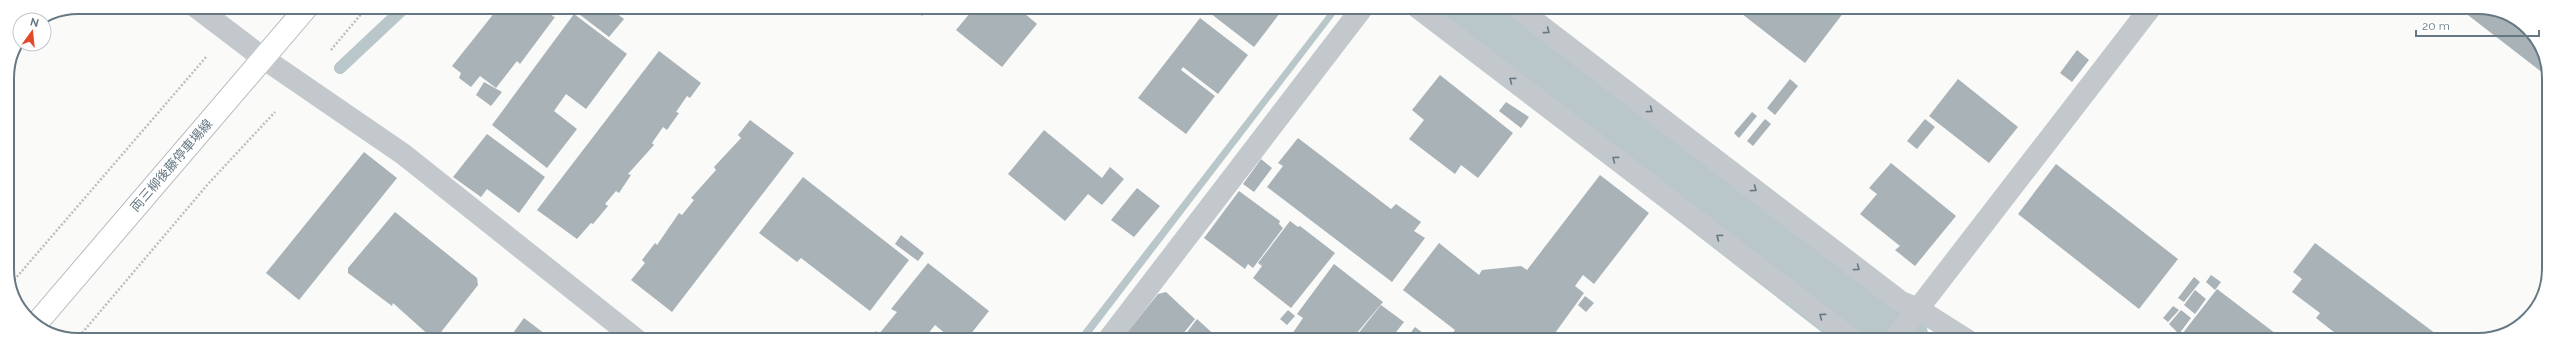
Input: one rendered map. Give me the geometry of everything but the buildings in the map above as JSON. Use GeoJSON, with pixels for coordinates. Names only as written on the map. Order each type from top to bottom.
{"type":"FeatureCollection","features":[{"type":"Feature","properties":{"kind":"main road","name":"両三柳後藤停車場線"},"geometry":{"type":"LineString","coordinates":[[39,320],[301,14]]}},
{"type":"Feature","properties":{"kind":"street"},"geometry":{"type":"LineString","coordinates":[[205,14],[263,58],[403,154],[612,332]]}},
{"type":"Feature","properties":{"kind":"street"},"geometry":{"type":"LineString","coordinates":[[1113,333],[1358,14]]}},
{"type":"Feature","properties":{"kind":"street"},"geometry":{"type":"LineString","coordinates":[[1426,14],[1844,333]]}},
{"type":"Feature","properties":{"kind":"street"},"geometry":{"type":"LineString","coordinates":[[1525,14],[1901,302],[1914,314],[1953,333]]}},
{"type":"Feature","properties":{"kind":"street"},"geometry":{"type":"LineString","coordinates":[[1899,333],[2146,14]]}},
{"type":"Feature","properties":{"kind":"path"},"geometry":{"type":"LineString","coordinates":[[331,50],[361,14]]}},
{"type":"Feature","properties":{"kind":"path"},"geometry":{"type":"LineString","coordinates":[[15,279],[208,56]]}},
{"type":"Feature","properties":{"kind":"path"},"geometry":{"type":"LineString","coordinates":[[82,333],[208,184],[275,112]]}},
{"type":"Feature","properties":{"kind":"shaded area"},"geometry":{"type":"Polygon","coordinates":[[[1328,14],[1336,14],[1091,333],[1081,333],[1328,14]]]}},
{"type":"Feature","properties":{"kind":"waterway"},"geometry":{"type":"LineString","coordinates":[[340,68],[398,14]]}},
{"type":"Feature","properties":{"kind":"waterway"},"geometry":{"type":"LineString","coordinates":[[1473,14],[1883,333]]}}]}
